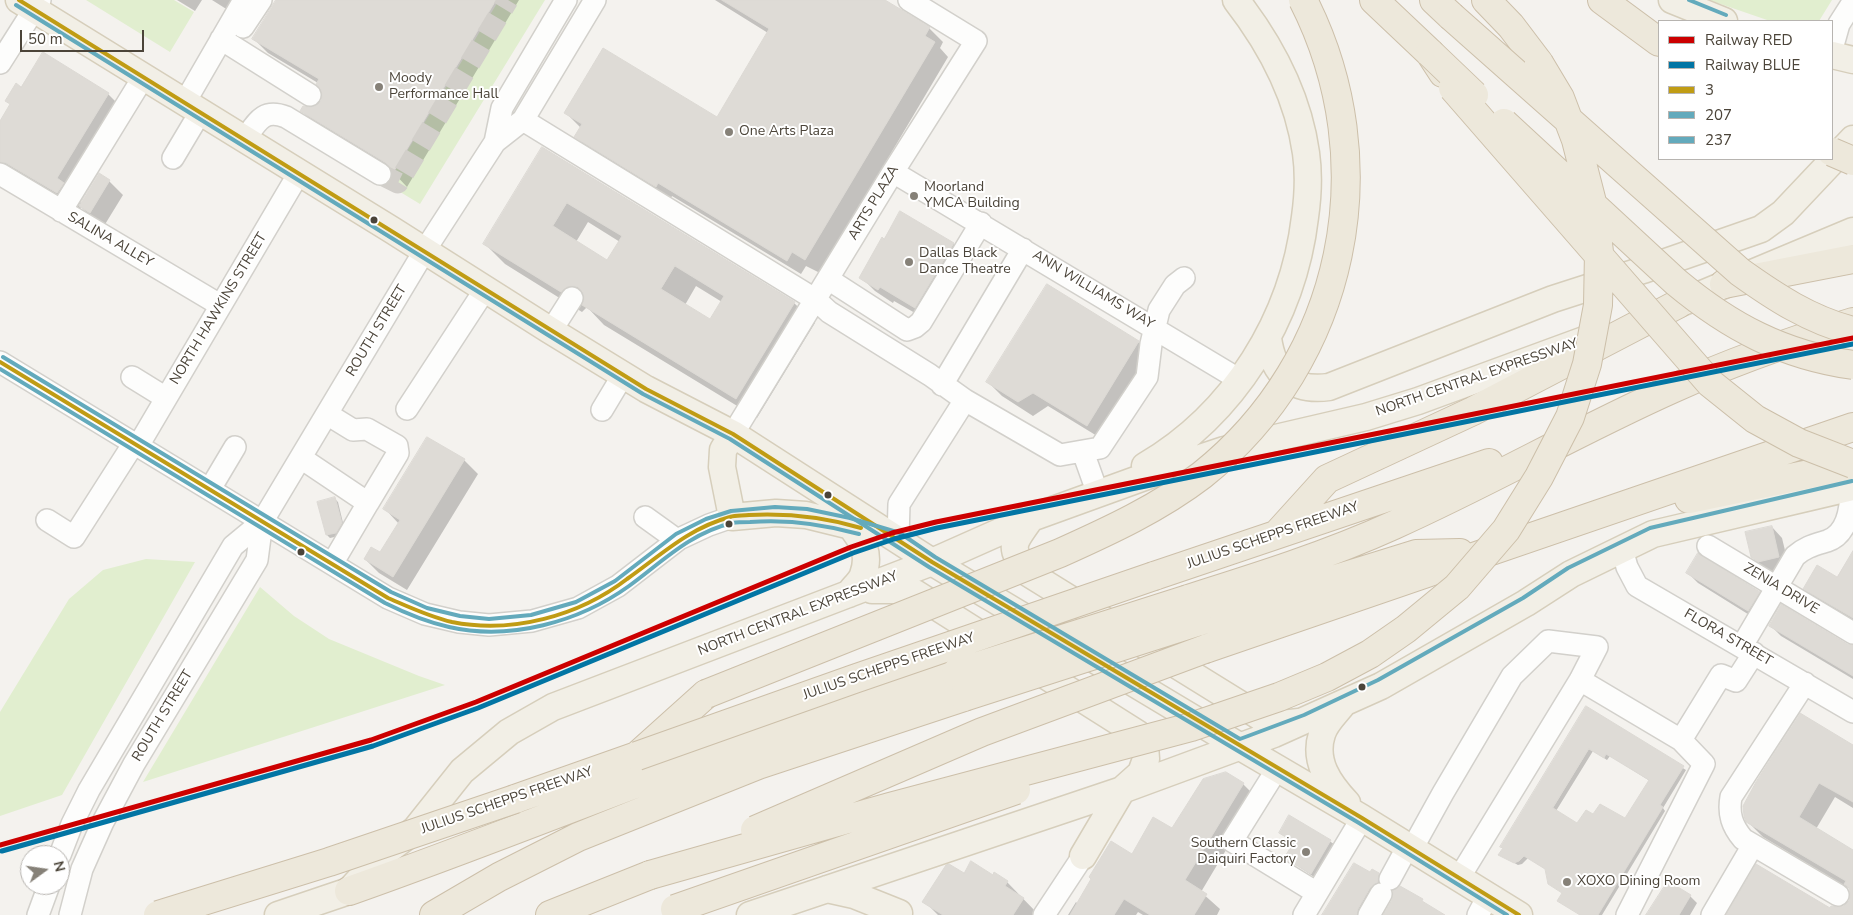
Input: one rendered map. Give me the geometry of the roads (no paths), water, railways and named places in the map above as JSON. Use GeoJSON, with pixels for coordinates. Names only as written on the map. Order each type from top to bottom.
{"type":"FeatureCollection","features":[{"type":"Feature","properties":{"kind":"highway"},"geometry":{"type":"LineString","coordinates":[[637,756],[706,694],[1060,553],[1143,513],[1202,475],[1252,427],[1274,399],[1293,370],[1322,312],[1342,239],[1345,216],[1347,171],[1340,103],[1327,56],[1303,0]]}},
{"type":"Feature","properties":{"kind":"highway"},"geometry":{"type":"LineString","coordinates":[[1374,0],[1565,181],[1703,305],[1747,332],[1774,345],[1830,361],[1853,364]]}},
{"type":"Feature","properties":{"kind":"highway"},"geometry":{"type":"LineString","coordinates":[[666,912],[1279,698],[1327,677],[1370,654],[1406,629],[1457,587],[1506,530],[1539,477],[1570,417],[1586,364],[1598,305],[1599,252],[1594,210],[1576,140],[1560,98],[1539,63],[1511,26],[1486,0]]}},
{"type":"Feature","properties":{"kind":"highway"},"geometry":{"type":"LineString","coordinates":[[1602,0],[1658,41]]}},
{"type":"Feature","properties":{"kind":"highway"},"geometry":{"type":"LineString","coordinates":[[1442,8],[1740,272],[1779,299],[1823,322],[1853,331]]}},
{"type":"Feature","properties":{"kind":"highway"},"geometry":{"type":"LineString","coordinates":[[1430,53],[1453,88],[1710,383],[1755,419],[1799,443],[1852,476]]}},
{"type":"Feature","properties":{"kind":"highway"},"geometry":{"type":"LineString","coordinates":[[1833,152],[1853,161]]}},
{"type":"Feature","properties":{"kind":"highway"},"geometry":{"type":"LineString","coordinates":[[1724,284],[1853,259]]}},
{"type":"Feature","properties":{"kind":"highway"},"geometry":{"type":"LineString","coordinates":[[1277,535],[1328,479],[1472,411],[1678,304]]}},
{"type":"Feature","properties":{"kind":"highway"},"geometry":{"type":"LineString","coordinates":[[1193,611],[1310,559],[1384,529],[1619,414],[1741,360],[1798,339],[1853,322]]}},
{"type":"Feature","properties":{"kind":"highway","name":"JULIUS SCHEPPS FREEWAY"},"geometry":{"type":"LineString","coordinates":[[158,915],[329,862],[1154,576],[1505,457],[1619,414]]}},
{"type":"Feature","properties":{"kind":"highway"},"geometry":{"type":"LineString","coordinates":[[550,915],[650,875],[982,732],[1205,649],[1853,426]]}},
{"type":"Feature","properties":{"kind":"highway"},"geometry":{"type":"LineString","coordinates":[[1539,535],[1640,509],[1852,476]]}},
{"type":"Feature","properties":{"kind":"highway"},"geometry":{"type":"LineString","coordinates":[[434,915],[499,877],[578,837],[960,685],[1193,611],[1416,554],[1486,553]]}},
{"type":"Feature","properties":{"kind":"highway"},"geometry":{"type":"LineString","coordinates":[[350,891],[737,746],[842,709],[960,685]]}},
{"type":"Feature","properties":{"kind":"highway"},"geometry":{"type":"LineString","coordinates":[[650,875],[1000,777],[1192,727]]}},
{"type":"Feature","properties":{"kind":"main road"},"geometry":{"type":"LineString","coordinates":[[1098,494],[1159,458],[1179,444],[1208,418],[1240,380],[1268,338],[1282,308],[1295,272],[1303,236],[1308,194],[1306,154],[1297,110],[1278,63],[1236,0]]}},
{"type":"Feature","properties":{"kind":"main road"},"geometry":{"type":"LineString","coordinates":[[1678,1],[1722,20]]}},
{"type":"Feature","properties":{"kind":"main road"},"geometry":{"type":"LineString","coordinates":[[31,3],[193,107],[486,288],[551,331],[646,389],[733,434],[932,562],[1238,746],[1362,818],[1459,878],[1483,905],[1519,915]]}},
{"type":"Feature","properties":{"kind":"main road"},"geometry":{"type":"LineString","coordinates":[[1833,55],[1853,60]]}},
{"type":"Feature","properties":{"kind":"main road"},"geometry":{"type":"LineString","coordinates":[[1268,338],[1270,353],[1286,378],[1299,387],[1329,388],[1553,299],[1761,229],[1783,213],[1853,139]]}},
{"type":"Feature","properties":{"kind":"main road","name":"NORTH CENTRAL EXPRESSWAY"},"geometry":{"type":"LineString","coordinates":[[278,915],[350,891],[384,853],[415,830],[462,771],[510,732],[554,708],[932,562],[1032,518],[1224,450],[1366,417],[1418,401],[1547,355],[1678,304],[1853,231]]}},
{"type":"Feature","properties":{"kind":"main road"},"geometry":{"type":"LineString","coordinates":[[733,434],[723,450],[722,467],[732,517],[776,513],[798,515],[849,524],[898,539]]}},
{"type":"Feature","properties":{"kind":"main road"},"geometry":{"type":"LineString","coordinates":[[750,915],[792,906],[827,889],[1122,790],[1306,721],[1381,686],[1526,603],[1571,574],[1654,534],[1852,476]]}},
{"type":"Feature","properties":{"kind":"main road"},"geometry":{"type":"LineString","coordinates":[[1032,518],[1016,539],[1014,548],[1016,556],[1028,574],[1259,716],[1282,724],[1306,721]]}},
{"type":"Feature","properties":{"kind":"main road"},"geometry":{"type":"LineString","coordinates":[[849,524],[863,542],[866,558],[863,575],[855,592],[893,590],[915,593],[1138,734],[1145,745],[1146,759],[1141,773],[1122,790],[1083,856]]}},
{"type":"Feature","properties":{"kind":"main road"},"geometry":{"type":"LineString","coordinates":[[1342,704],[1326,724],[1322,734],[1319,750],[1321,764],[1329,782],[1362,818]]}},
{"type":"Feature","properties":{"kind":"main road"},"geometry":{"type":"LineString","coordinates":[[1055,813],[1073,820],[1081,828],[1083,856]]}},
{"type":"Feature","properties":{"kind":"main road"},"geometry":{"type":"LineString","coordinates":[[901,914],[891,894],[892,885],[894,878],[908,862]]}},
{"type":"Feature","properties":{"kind":"main road"},"geometry":{"type":"LineString","coordinates":[[827,889],[854,895],[901,914]]}},
{"type":"Feature","properties":{"kind":"street"},"geometry":{"type":"LineString","coordinates":[[173,158],[221,39],[244,0]]}},
{"type":"Feature","properties":{"kind":"street"},"geometry":{"type":"LineString","coordinates":[[221,39],[236,33],[245,26],[261,0]]}},
{"type":"Feature","properties":{"kind":"street","name":"ROUTH STREET"},"geometry":{"type":"LineString","coordinates":[[495,142],[502,108],[566,0]]}},
{"type":"Feature","properties":{"kind":"street","name":"ROUTH STREET"},"geometry":{"type":"LineString","coordinates":[[64,845],[89,790],[233,546],[262,522],[425,250],[495,142],[523,120],[595,0]]}},
{"type":"Feature","properties":{"kind":"street","name":"ARTS PLAZA"},"geometry":{"type":"LineString","coordinates":[[733,434],[893,172],[976,41],[908,0]]}},
{"type":"Feature","properties":{"kind":"street"},"geometry":{"type":"LineString","coordinates":[[1833,45],[1839,24],[1853,2]]}},
{"type":"Feature","properties":{"kind":"street"},"geometry":{"type":"LineString","coordinates":[[0,63],[31,3]]}},
{"type":"Feature","properties":{"kind":"street"},"geometry":{"type":"LineString","coordinates":[[221,39],[310,95]]}},
{"type":"Feature","properties":{"kind":"street"},"geometry":{"type":"LineString","coordinates":[[61,211],[144,76]]}},
{"type":"Feature","properties":{"kind":"street"},"geometry":{"type":"LineString","coordinates":[[246,139],[259,119],[277,114],[286,117],[380,174]]}},
{"type":"Feature","properties":{"kind":"street"},"geometry":{"type":"LineString","coordinates":[[523,120],[816,300],[829,312],[965,400],[1060,455],[1100,448],[1147,377],[1155,327]]}},
{"type":"Feature","properties":{"kind":"street","name":"ANN WILLIAMS WAY"},"geometry":{"type":"LineString","coordinates":[[893,172],[982,223],[1240,380]]}},
{"type":"Feature","properties":{"kind":"street","name":"NORTH HAWKINS STREET"},"geometry":{"type":"LineString","coordinates":[[47,520],[74,537],[166,398],[300,173]]}},
{"type":"Feature","properties":{"kind":"street","name":"SALINA ALLEY"},"geometry":{"type":"LineString","coordinates":[[0,174],[220,306]]}},
{"type":"Feature","properties":{"kind":"street"},"geometry":{"type":"LineString","coordinates":[[828,279],[907,330],[921,322],[982,223]]}},
{"type":"Feature","properties":{"kind":"street"},"geometry":{"type":"LineString","coordinates":[[942,385],[1023,248]]}},
{"type":"Feature","properties":{"kind":"street"},"geometry":{"type":"LineString","coordinates":[[408,409],[486,288]]}},
{"type":"Feature","properties":{"kind":"street"},"geometry":{"type":"LineString","coordinates":[[551,331],[572,298]]}},
{"type":"Feature","properties":{"kind":"street"},"geometry":{"type":"LineString","coordinates":[[1,365],[210,489],[388,598],[425,614],[459,622],[489,625],[532,621],[578,608],[618,586],[677,540],[709,524],[732,517]]}},
{"type":"Feature","properties":{"kind":"street"},"geometry":{"type":"LineString","coordinates":[[602,410],[623,375]]}},
{"type":"Feature","properties":{"kind":"street"},"geometry":{"type":"LineString","coordinates":[[132,377],[166,398]]}},
{"type":"Feature","properties":{"kind":"street"},"geometry":{"type":"LineString","coordinates":[[898,539],[899,504],[965,400]]}},
{"type":"Feature","properties":{"kind":"street"},"geometry":{"type":"LineString","coordinates":[[327,414],[353,430],[367,429],[397,446],[398,453],[332,564]]}},
{"type":"Feature","properties":{"kind":"street"},"geometry":{"type":"LineString","coordinates":[[210,489],[235,447]]}},
{"type":"Feature","properties":{"kind":"street"},"geometry":{"type":"LineString","coordinates":[[1083,452],[1098,494]]}},
{"type":"Feature","properties":{"kind":"street"},"geometry":{"type":"LineString","coordinates":[[301,458],[368,503]]}},
{"type":"Feature","properties":{"kind":"street"},"geometry":{"type":"LineString","coordinates":[[1682,740],[1721,675],[1736,681],[1777,587],[1795,556],[1804,548],[1828,541],[1839,534],[1850,514],[1852,476]]}},
{"type":"Feature","properties":{"kind":"street"},"geometry":{"type":"LineString","coordinates":[[645,517],[677,540]]}},
{"type":"Feature","properties":{"kind":"street","name":"ROUTH STREET"},"geometry":{"type":"LineString","coordinates":[[70,915],[82,868],[115,799],[134,764],[257,560],[262,522]]}},
{"type":"Feature","properties":{"kind":"street","name":"ZENIA DRIVE"},"geometry":{"type":"LineString","coordinates":[[1708,546],[1853,633]]}},
{"type":"Feature","properties":{"kind":"street","name":"FLORA STREET"},"geometry":{"type":"LineString","coordinates":[[1622,549],[1627,567],[1637,586],[1853,712]]}},
{"type":"Feature","properties":{"kind":"street"},"geometry":{"type":"LineString","coordinates":[[1369,915],[1512,676],[1548,641],[1597,647],[1580,680],[1459,878]]}},
{"type":"Feature","properties":{"kind":"street"},"geometry":{"type":"LineString","coordinates":[[1580,680],[1682,740],[1704,764],[1628,915]]}},
{"type":"Feature","properties":{"kind":"street"},"geometry":{"type":"LineString","coordinates":[[1805,684],[1731,797],[1729,808],[1731,820],[1743,839],[1838,895]]}},
{"type":"Feature","properties":{"kind":"street"},"geometry":{"type":"LineString","coordinates":[[1277,769],[1232,841],[1317,893]]}},
{"type":"Feature","properties":{"kind":"street"},"geometry":{"type":"LineString","coordinates":[[1304,915],[1362,818]]}},
{"type":"Feature","properties":{"kind":"street"},"geometry":{"type":"LineString","coordinates":[[1712,915],[1753,845]]}},
{"type":"Feature","properties":{"kind":"street"},"geometry":{"type":"LineString","coordinates":[[1044,915],[1083,856]]}},
{"type":"Feature","properties":{"kind":"street"},"geometry":{"type":"LineString","coordinates":[[38,915],[45,895]]}},
{"type":"Feature","properties":{"kind":"tunnel"},"geometry":{"type":"LineString","coordinates":[[380,174],[398,183],[508,0]]}},
{"type":"Feature","properties":{"kind":"rail line","name":"RED"},"geometry":{"type":"LineString","coordinates":[[0,845],[371,740],[476,702],[851,547],[892,533],[936,522],[1853,338]]}},
{"type":"Feature","properties":{"kind":"rail line","name":"BLUE"},"geometry":{"type":"LineString","coordinates":[[2,851],[373,746],[478,708],[853,553],[894,539],[937,528],[1853,344]]}},
{"type":"Feature","properties":{"kind":"place","name":"Moody Performance Hall"},"geometry":{"type":"Point","coordinates":[379,87]}},
{"type":"Feature","properties":{"kind":"place","name":"One Arts Plaza"},"geometry":{"type":"Point","coordinates":[729,132]}},
{"type":"Feature","properties":{"kind":"place","name":"Moorland YMCA Building"},"geometry":{"type":"Point","coordinates":[914,196]}},
{"type":"Feature","properties":{"kind":"place","name":"Dallas Black Dance Theatre"},"geometry":{"type":"Point","coordinates":[909,262]}},
{"type":"Feature","properties":{"kind":"place","name":"Southern Classic Daiquiri Factory"},"geometry":{"type":"Point","coordinates":[1306,852]}},
{"type":"Feature","properties":{"kind":"place","name":"XOXO Dining Room"},"geometry":{"type":"Point","coordinates":[1567,882]}}]}
